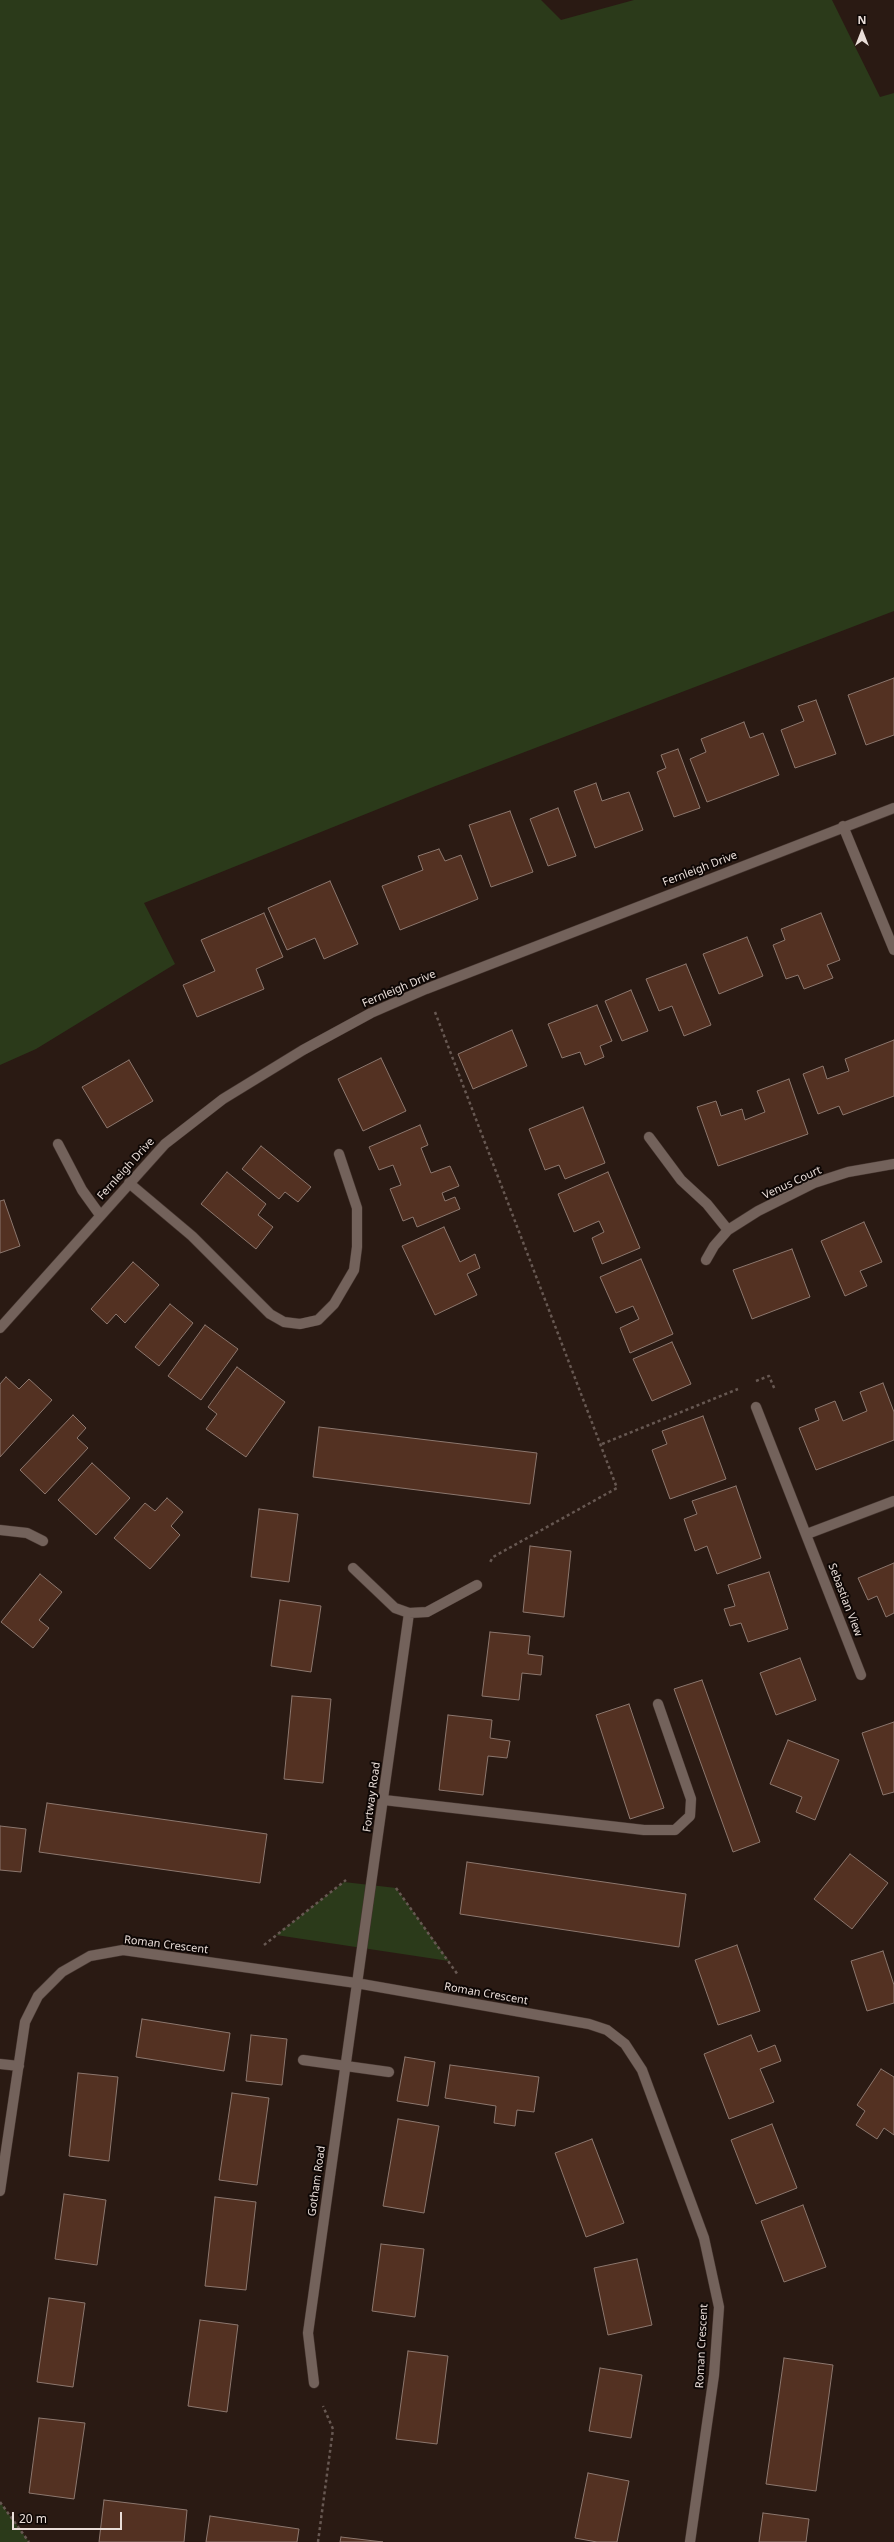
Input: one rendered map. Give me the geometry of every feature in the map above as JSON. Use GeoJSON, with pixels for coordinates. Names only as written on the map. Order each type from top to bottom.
{"type":"FeatureCollection","features":[{"type":"Feature","properties":{"kind":"street","name":"Fernleigh Drive"},"geometry":{"type":"LineString","coordinates":[[0,1328],[100,1215],[171,1139],[194,1120],[251,1080],[371,1013],[426,989],[844,826],[894,808]]}},
{"type":"Feature","properties":{"kind":"street"},"geometry":{"type":"LineString","coordinates":[[844,826],[894,950]]}},
{"type":"Feature","properties":{"kind":"street"},"geometry":{"type":"LineString","coordinates":[[649,1137],[682,1180],[707,1204],[728,1230]]}},
{"type":"Feature","properties":{"kind":"street"},"geometry":{"type":"LineString","coordinates":[[58,1144],[82,1190],[100,1215]]}},
{"type":"Feature","properties":{"kind":"street"},"geometry":{"type":"LineString","coordinates":[[129,1183],[192,1236],[270,1314],[284,1322],[300,1324],[318,1320],[334,1304],[354,1270],[357,1247],[357,1208],[339,1154]]}},
{"type":"Feature","properties":{"kind":"street","name":"Venus Court"},"geometry":{"type":"LineString","coordinates":[[706,1260],[714,1246],[728,1230],[758,1211],[814,1183],[848,1172],[894,1164]]}},
{"type":"Feature","properties":{"kind":"street","name":"Sebastian View"},"geometry":{"type":"LineString","coordinates":[[756,1407],[861,1675]]}},
{"type":"Feature","properties":{"kind":"street"},"geometry":{"type":"LineString","coordinates":[[807,1534],[894,1501]]}},
{"type":"Feature","properties":{"kind":"street"},"geometry":{"type":"LineString","coordinates":[[0,1530],[26,1533],[43,1541]]}},
{"type":"Feature","properties":{"kind":"street"},"geometry":{"type":"LineString","coordinates":[[354,1568],[395,1608],[409,1613],[427,1612],[477,1585]]}},
{"type":"Feature","properties":{"kind":"street","name":"Fortway Road"},"geometry":{"type":"LineString","coordinates":[[356,1983],[384,1800],[409,1613]]}},
{"type":"Feature","properties":{"kind":"street"},"geometry":{"type":"LineString","coordinates":[[384,1800],[644,1830],[675,1830],[690,1816],[691,1799],[658,1704]]}},
{"type":"Feature","properties":{"kind":"street","name":"Roman Crescent"},"geometry":{"type":"LineString","coordinates":[[0,2191],[25,2022],[38,1996],[62,1972],[90,1956],[123,1950],[356,1983],[589,2024],[606,2030],[625,2044],[642,2070],[704,2238],[719,2307],[714,2375],[690,2542]]}},
{"type":"Feature","properties":{"kind":"street","name":"Gotham Road"},"geometry":{"type":"LineString","coordinates":[[314,2383],[308,2333],[356,1983]]}},
{"type":"Feature","properties":{"kind":"street"},"geometry":{"type":"LineString","coordinates":[[303,2060],[389,2072]]}},
{"type":"Feature","properties":{"kind":"street"},"geometry":{"type":"LineString","coordinates":[[0,2064],[19,2066]]}},
{"type":"Feature","properties":{"kind":"path"},"geometry":{"type":"LineString","coordinates":[[426,989],[602,1444],[617,1488],[493,1557],[477,1585]]}},
{"type":"Feature","properties":{"kind":"path"},"geometry":{"type":"LineString","coordinates":[[755,1382],[769,1376],[778,1397]]}},
{"type":"Feature","properties":{"kind":"path"},"geometry":{"type":"LineString","coordinates":[[602,1444],[740,1388]]}},
{"type":"Feature","properties":{"kind":"path"},"geometry":{"type":"LineString","coordinates":[[236,1966],[375,1858],[479,2005]]}},
{"type":"Feature","properties":{"kind":"path"},"geometry":{"type":"LineString","coordinates":[[314,2383],[333,2429],[318,2542]]}},
{"type":"Feature","properties":{"kind":"path"},"geometry":{"type":"LineString","coordinates":[[0,2502],[29,2542]]}},
{"type":"Feature","properties":{"kind":"green space"},"geometry":{"type":"Polygon","coordinates":[[[0,0],[541,0],[561,20],[634,0],[832,0],[880,97],[894,93],[894,611],[433,787],[144,903],[175,964],[36,1049],[0,1065],[0,0]]]}},
{"type":"Feature","properties":{"kind":"green space"},"geometry":{"type":"Polygon","coordinates":[[[344,1882],[396,1888],[449,1961],[276,1935],[344,1882]]]}},
{"type":"Feature","properties":{"kind":"green space"},"geometry":{"type":"Polygon","coordinates":[[[0,2502],[29,2542],[0,2542],[0,2502]]]}},
{"type":"Feature","properties":{"kind":"building"},"geometry":{"type":"Polygon","coordinates":[[[894,678],[894,735],[866,745],[848,695],[894,678]]]}},
{"type":"Feature","properties":{"kind":"building"},"geometry":{"type":"Polygon","coordinates":[[[816,700],[836,754],[795,768],[781,730],[804,721],[798,706],[816,700]]]}},
{"type":"Feature","properties":{"kind":"building"},"geometry":{"type":"Polygon","coordinates":[[[744,722],[750,738],[763,733],[779,775],[707,802],[690,759],[706,752],[701,739],[744,722]]]}},
{"type":"Feature","properties":{"kind":"building"},"geometry":{"type":"Polygon","coordinates":[[[678,749],[700,808],[674,817],[657,772],[666,768],[661,755],[678,749]]]}},
{"type":"Feature","properties":{"kind":"building"},"geometry":{"type":"Polygon","coordinates":[[[596,783],[602,801],[629,792],[643,830],[595,848],[574,791],[596,783]]]}},
{"type":"Feature","properties":{"kind":"building"},"geometry":{"type":"Polygon","coordinates":[[[558,808],[576,856],[548,866],[530,819],[558,808]]]}},
{"type":"Feature","properties":{"kind":"building"},"geometry":{"type":"Polygon","coordinates":[[[510,811],[533,872],[491,887],[469,825],[510,811]]]}},
{"type":"Feature","properties":{"kind":"building"},"geometry":{"type":"Polygon","coordinates":[[[439,849],[445,861],[461,855],[478,899],[400,930],[382,886],[423,870],[418,856],[439,849]]]}},
{"type":"Feature","properties":{"kind":"building"},"geometry":{"type":"Polygon","coordinates":[[[330,881],[358,944],[324,959],[315,938],[287,950],[268,908],[330,881]]]}},
{"type":"Feature","properties":{"kind":"building"},"geometry":{"type":"Polygon","coordinates":[[[264,913],[283,957],[256,969],[264,989],[197,1017],[183,985],[215,971],[201,940],[264,913]]]}},
{"type":"Feature","properties":{"kind":"building"},"geometry":{"type":"Polygon","coordinates":[[[821,913],[840,960],[827,965],[833,978],[804,989],[798,975],[786,979],[773,945],[785,940],[781,929],[821,913]]]}},
{"type":"Feature","properties":{"kind":"building"},"geometry":{"type":"Polygon","coordinates":[[[747,937],[763,976],[719,994],[703,954],[747,937]]]}},
{"type":"Feature","properties":{"kind":"building"},"geometry":{"type":"Polygon","coordinates":[[[686,964],[711,1025],[684,1036],[672,1006],[659,1011],[646,979],[686,964]]]}},
{"type":"Feature","properties":{"kind":"building"},"geometry":{"type":"Polygon","coordinates":[[[631,990],[648,1031],[622,1041],[605,1001],[631,990]]]}},
{"type":"Feature","properties":{"kind":"building"},"geometry":{"type":"Polygon","coordinates":[[[597,1005],[612,1041],[600,1046],[604,1057],[585,1065],[580,1052],[562,1058],[548,1024],[597,1005]]]}},
{"type":"Feature","properties":{"kind":"building"},"geometry":{"type":"Polygon","coordinates":[[[512,1030],[527,1066],[473,1089],[458,1054],[512,1030]]]}},
{"type":"Feature","properties":{"kind":"building"},"geometry":{"type":"Polygon","coordinates":[[[894,1040],[894,1096],[843,1115],[839,1106],[818,1114],[803,1074],[823,1066],[827,1079],[849,1071],[845,1059],[894,1040]]]}},
{"type":"Feature","properties":{"kind":"building"},"geometry":{"type":"Polygon","coordinates":[[[381,1058],[406,1111],[363,1131],[338,1079],[381,1058]]]}},
{"type":"Feature","properties":{"kind":"building"},"geometry":{"type":"Polygon","coordinates":[[[129,1060],[153,1101],[107,1128],[82,1087],[129,1060]]]}},
{"type":"Feature","properties":{"kind":"building"},"geometry":{"type":"Polygon","coordinates":[[[789,1079],[808,1134],[718,1166],[697,1107],[716,1101],[721,1116],[742,1109],[745,1120],[765,1112],[757,1091],[789,1079]]]}},
{"type":"Feature","properties":{"kind":"building"},"geometry":{"type":"Polygon","coordinates":[[[583,1107],[605,1163],[565,1179],[559,1165],[545,1170],[529,1129],[583,1107]]]}},
{"type":"Feature","properties":{"kind":"building"},"geometry":{"type":"Polygon","coordinates":[[[420,1125],[428,1145],[421,1148],[431,1173],[450,1166],[459,1186],[442,1193],[445,1201],[455,1197],[460,1209],[417,1227],[413,1217],[403,1221],[390,1189],[401,1185],[393,1165],[379,1170],[369,1147],[420,1125]]]}},
{"type":"Feature","properties":{"kind":"building"},"geometry":{"type":"Polygon","coordinates":[[[261,1146],[311,1187],[298,1202],[285,1192],[279,1199],[242,1169],[261,1146]]]}},
{"type":"Feature","properties":{"kind":"building"},"geometry":{"type":"Polygon","coordinates":[[[227,1172],[266,1204],[258,1215],[273,1227],[256,1249],[201,1204],[227,1172]]]}},
{"type":"Feature","properties":{"kind":"building"},"geometry":{"type":"Polygon","coordinates":[[[608,1172],[640,1248],[602,1264],[592,1238],[604,1232],[599,1221],[574,1232],[558,1194],[608,1172]]]}},
{"type":"Feature","properties":{"kind":"building"},"geometry":{"type":"Polygon","coordinates":[[[4,1200],[20,1246],[0,1253],[0,1201],[4,1200]]]}},
{"type":"Feature","properties":{"kind":"building"},"geometry":{"type":"Polygon","coordinates":[[[864,1222],[882,1262],[860,1271],[867,1286],[845,1296],[821,1241],[864,1222]]]}},
{"type":"Feature","properties":{"kind":"building"},"geometry":{"type":"Polygon","coordinates":[[[444,1227],[460,1262],[475,1254],[480,1268],[467,1274],[477,1295],[435,1315],[402,1246],[444,1227]]]}},
{"type":"Feature","properties":{"kind":"building"},"geometry":{"type":"Polygon","coordinates":[[[792,1249],[810,1297],[752,1319],[733,1270],[792,1249]]]}},
{"type":"Feature","properties":{"kind":"building"},"geometry":{"type":"Polygon","coordinates":[[[641,1259],[673,1334],[630,1353],[620,1328],[639,1319],[633,1306],[616,1313],[600,1277],[641,1259]]]}},
{"type":"Feature","properties":{"kind":"building"},"geometry":{"type":"Polygon","coordinates":[[[133,1262],[159,1285],[125,1323],[116,1314],[107,1324],[91,1309],[133,1262]]]}},
{"type":"Feature","properties":{"kind":"building"},"geometry":{"type":"Polygon","coordinates":[[[170,1304],[193,1323],[159,1366],[135,1347],[170,1304]]]}},
{"type":"Feature","properties":{"kind":"building"},"geometry":{"type":"Polygon","coordinates":[[[205,1325],[238,1349],[201,1400],[168,1376],[205,1325]]]}},
{"type":"Feature","properties":{"kind":"building"},"geometry":{"type":"Polygon","coordinates":[[[672,1342],[691,1384],[652,1401],[633,1359],[672,1342]]]}},
{"type":"Feature","properties":{"kind":"building"},"geometry":{"type":"Polygon","coordinates":[[[237,1367],[285,1402],[246,1457],[206,1429],[217,1414],[208,1407],[237,1367]]]}},
{"type":"Feature","properties":{"kind":"building"},"geometry":{"type":"Polygon","coordinates":[[[6,1377],[19,1389],[29,1379],[52,1400],[0,1457],[0,1384],[6,1377]]]}},
{"type":"Feature","properties":{"kind":"building"},"geometry":{"type":"Polygon","coordinates":[[[883,1383],[894,1412],[894,1440],[816,1470],[799,1428],[819,1420],[815,1409],[835,1401],[843,1421],[867,1411],[860,1392],[883,1383]]]}},
{"type":"Feature","properties":{"kind":"building"},"geometry":{"type":"Polygon","coordinates":[[[73,1415],[86,1428],[77,1438],[88,1448],[45,1494],[20,1470],[73,1415]]]}},
{"type":"Feature","properties":{"kind":"building"},"geometry":{"type":"Polygon","coordinates":[[[703,1416],[726,1479],[670,1499],[652,1450],[667,1444],[662,1431],[703,1416]]]}},
{"type":"Feature","properties":{"kind":"building"},"geometry":{"type":"Polygon","coordinates":[[[319,1427],[537,1453],[530,1504],[313,1477],[319,1427]]]}},
{"type":"Feature","properties":{"kind":"building"},"geometry":{"type":"Polygon","coordinates":[[[92,1463],[130,1498],[96,1535],[58,1500],[92,1463]]]}},
{"type":"Feature","properties":{"kind":"building"},"geometry":{"type":"Polygon","coordinates":[[[736,1486],[761,1558],[717,1574],[707,1546],[695,1551],[684,1519],[697,1514],[692,1501],[736,1486]]]}},
{"type":"Feature","properties":{"kind":"building"},"geometry":{"type":"Polygon","coordinates":[[[167,1498],[183,1512],[171,1526],[180,1535],[150,1569],[114,1538],[145,1503],[155,1511],[167,1498]]]}},
{"type":"Feature","properties":{"kind":"building"},"geometry":{"type":"Polygon","coordinates":[[[259,1509],[298,1514],[289,1582],[251,1577],[259,1509]]]}},
{"type":"Feature","properties":{"kind":"building"},"geometry":{"type":"Polygon","coordinates":[[[530,1546],[571,1551],[564,1617],[523,1612],[530,1546]]]}},
{"type":"Feature","properties":{"kind":"building"},"geometry":{"type":"Polygon","coordinates":[[[894,1563],[894,1613],[886,1617],[877,1596],[868,1600],[858,1578],[894,1563]]]}},
{"type":"Feature","properties":{"kind":"building"},"geometry":{"type":"Polygon","coordinates":[[[769,1572],[788,1629],[748,1642],[741,1623],[730,1626],[724,1609],[735,1606],[728,1585],[769,1572]]]}},
{"type":"Feature","properties":{"kind":"building"},"geometry":{"type":"Polygon","coordinates":[[[40,1574],[62,1592],[39,1620],[49,1628],[33,1648],[1,1622],[40,1574]]]}},
{"type":"Feature","properties":{"kind":"building"},"geometry":{"type":"Polygon","coordinates":[[[280,1600],[321,1606],[311,1672],[271,1666],[280,1600]]]}},
{"type":"Feature","properties":{"kind":"building"},"geometry":{"type":"Polygon","coordinates":[[[490,1632],[530,1636],[528,1654],[543,1656],[541,1675],[522,1673],[519,1700],[482,1696],[490,1632]]]}},
{"type":"Feature","properties":{"kind":"building"},"geometry":{"type":"Polygon","coordinates":[[[800,1658],[816,1700],[776,1715],[760,1673],[800,1658]]]}},
{"type":"Feature","properties":{"kind":"building"},"geometry":{"type":"Polygon","coordinates":[[[702,1680],[760,1842],[733,1852],[674,1689],[702,1680]]]}},
{"type":"Feature","properties":{"kind":"building"},"geometry":{"type":"Polygon","coordinates":[[[292,1696],[331,1699],[323,1783],[284,1779],[292,1696]]]}},
{"type":"Feature","properties":{"kind":"building"},"geometry":{"type":"Polygon","coordinates":[[[629,1704],[664,1808],[630,1819],[596,1715],[629,1704]]]}},
{"type":"Feature","properties":{"kind":"building"},"geometry":{"type":"Polygon","coordinates":[[[448,1715],[492,1720],[490,1738],[510,1741],[507,1758],[488,1756],[483,1795],[439,1790],[448,1715]]]}},
{"type":"Feature","properties":{"kind":"building"},"geometry":{"type":"Polygon","coordinates":[[[894,1722],[894,1792],[883,1795],[862,1733],[894,1722]]]}},
{"type":"Feature","properties":{"kind":"building"},"geometry":{"type":"Polygon","coordinates":[[[788,1740],[839,1760],[815,1820],[796,1812],[802,1797],[770,1784],[788,1740]]]}},
{"type":"Feature","properties":{"kind":"building"},"geometry":{"type":"Polygon","coordinates":[[[47,1803],[267,1834],[260,1883],[39,1852],[47,1803]]]}},
{"type":"Feature","properties":{"kind":"building"},"geometry":{"type":"Polygon","coordinates":[[[0,1826],[26,1829],[21,1872],[0,1870],[0,1826]]]}},
{"type":"Feature","properties":{"kind":"building"},"geometry":{"type":"Polygon","coordinates":[[[850,1854],[888,1883],[852,1929],[814,1899],[850,1854]]]}},
{"type":"Feature","properties":{"kind":"building"},"geometry":{"type":"Polygon","coordinates":[[[467,1862],[686,1894],[679,1947],[460,1914],[467,1862]]]}},
{"type":"Feature","properties":{"kind":"building"},"geometry":{"type":"Polygon","coordinates":[[[737,1945],[760,2011],[718,2025],[695,1960],[737,1945]]]}},
{"type":"Feature","properties":{"kind":"building"},"geometry":{"type":"Polygon","coordinates":[[[883,1951],[894,1985],[894,2003],[867,2011],[851,1961],[883,1951]]]}},
{"type":"Feature","properties":{"kind":"building"},"geometry":{"type":"Polygon","coordinates":[[[142,2019],[230,2033],[224,2071],[136,2057],[142,2019]]]}},
{"type":"Feature","properties":{"kind":"building"},"geometry":{"type":"Polygon","coordinates":[[[251,2035],[287,2039],[282,2085],[246,2081],[251,2035]]]}},
{"type":"Feature","properties":{"kind":"building"},"geometry":{"type":"Polygon","coordinates":[[[751,2035],[758,2052],[775,2045],[781,2061],[760,2069],[774,2102],[729,2119],[704,2054],[751,2035]]]}},
{"type":"Feature","properties":{"kind":"building"},"geometry":{"type":"Polygon","coordinates":[[[405,2057],[435,2062],[428,2106],[397,2101],[405,2057]]]}},
{"type":"Feature","properties":{"kind":"building"},"geometry":{"type":"Polygon","coordinates":[[[450,2065],[539,2077],[534,2112],[517,2110],[515,2126],[494,2123],[496,2106],[445,2098],[450,2065]]]}},
{"type":"Feature","properties":{"kind":"building"},"geometry":{"type":"Polygon","coordinates":[[[881,2069],[894,2077],[894,2135],[884,2128],[877,2139],[856,2125],[865,2111],[857,2105],[881,2069]]]}},
{"type":"Feature","properties":{"kind":"building"},"geometry":{"type":"Polygon","coordinates":[[[78,2073],[118,2077],[109,2161],[69,2156],[78,2073]]]}},
{"type":"Feature","properties":{"kind":"building"},"geometry":{"type":"Polygon","coordinates":[[[232,2093],[269,2098],[257,2185],[219,2180],[232,2093]]]}},
{"type":"Feature","properties":{"kind":"building"},"geometry":{"type":"Polygon","coordinates":[[[398,2119],[439,2126],[424,2213],[383,2206],[398,2119]]]}},
{"type":"Feature","properties":{"kind":"building"},"geometry":{"type":"Polygon","coordinates":[[[772,2124],[797,2188],[756,2204],[731,2140],[772,2124]]]}},
{"type":"Feature","properties":{"kind":"building"},"geometry":{"type":"Polygon","coordinates":[[[592,2139],[624,2223],[586,2237],[555,2153],[592,2139]]]}},
{"type":"Feature","properties":{"kind":"building"},"geometry":{"type":"Polygon","coordinates":[[[64,2194],[106,2200],[97,2265],[55,2259],[64,2194]]]}},
{"type":"Feature","properties":{"kind":"building"},"geometry":{"type":"Polygon","coordinates":[[[215,2197],[256,2202],[246,2290],[205,2286],[215,2197]]]}},
{"type":"Feature","properties":{"kind":"building"},"geometry":{"type":"Polygon","coordinates":[[[803,2205],[826,2267],[784,2282],[761,2221],[803,2205]]]}},
{"type":"Feature","properties":{"kind":"building"},"geometry":{"type":"Polygon","coordinates":[[[381,2244],[424,2249],[415,2317],[372,2311],[381,2244]]]}},
{"type":"Feature","properties":{"kind":"building"},"geometry":{"type":"Polygon","coordinates":[[[637,2259],[652,2325],[608,2335],[594,2268],[637,2259]]]}},
{"type":"Feature","properties":{"kind":"building"},"geometry":{"type":"Polygon","coordinates":[[[49,2298],[85,2303],[73,2387],[37,2382],[49,2298]]]}},
{"type":"Feature","properties":{"kind":"building"},"geometry":{"type":"Polygon","coordinates":[[[200,2320],[238,2325],[227,2412],[188,2406],[200,2320]]]}},
{"type":"Feature","properties":{"kind":"building"},"geometry":{"type":"Polygon","coordinates":[[[408,2351],[448,2356],[437,2444],[396,2439],[408,2351]]]}},
{"type":"Feature","properties":{"kind":"building"},"geometry":{"type":"Polygon","coordinates":[[[784,2358],[833,2365],[816,2491],[766,2484],[784,2358]]]}},
{"type":"Feature","properties":{"kind":"building"},"geometry":{"type":"Polygon","coordinates":[[[600,2368],[642,2375],[631,2438],[589,2431],[600,2368]]]}},
{"type":"Feature","properties":{"kind":"building"},"geometry":{"type":"Polygon","coordinates":[[[39,2418],[85,2423],[74,2499],[29,2493],[39,2418]]]}},
{"type":"Feature","properties":{"kind":"building"},"geometry":{"type":"Polygon","coordinates":[[[588,2473],[629,2481],[617,2542],[597,2542],[575,2538],[588,2473]]]}},
{"type":"Feature","properties":{"kind":"building"},"geometry":{"type":"Polygon","coordinates":[[[104,2500],[187,2510],[184,2542],[99,2542],[104,2500]]]}},
{"type":"Feature","properties":{"kind":"building"},"geometry":{"type":"Polygon","coordinates":[[[763,2513],[809,2519],[806,2542],[759,2542],[763,2513]]]}},
{"type":"Feature","properties":{"kind":"building"},"geometry":{"type":"Polygon","coordinates":[[[210,2516],[299,2529],[297,2542],[206,2542],[210,2516]]]}},
{"type":"Feature","properties":{"kind":"building"},"geometry":{"type":"Polygon","coordinates":[[[341,2537],[383,2542],[340,2542],[341,2537]]]}}]}
